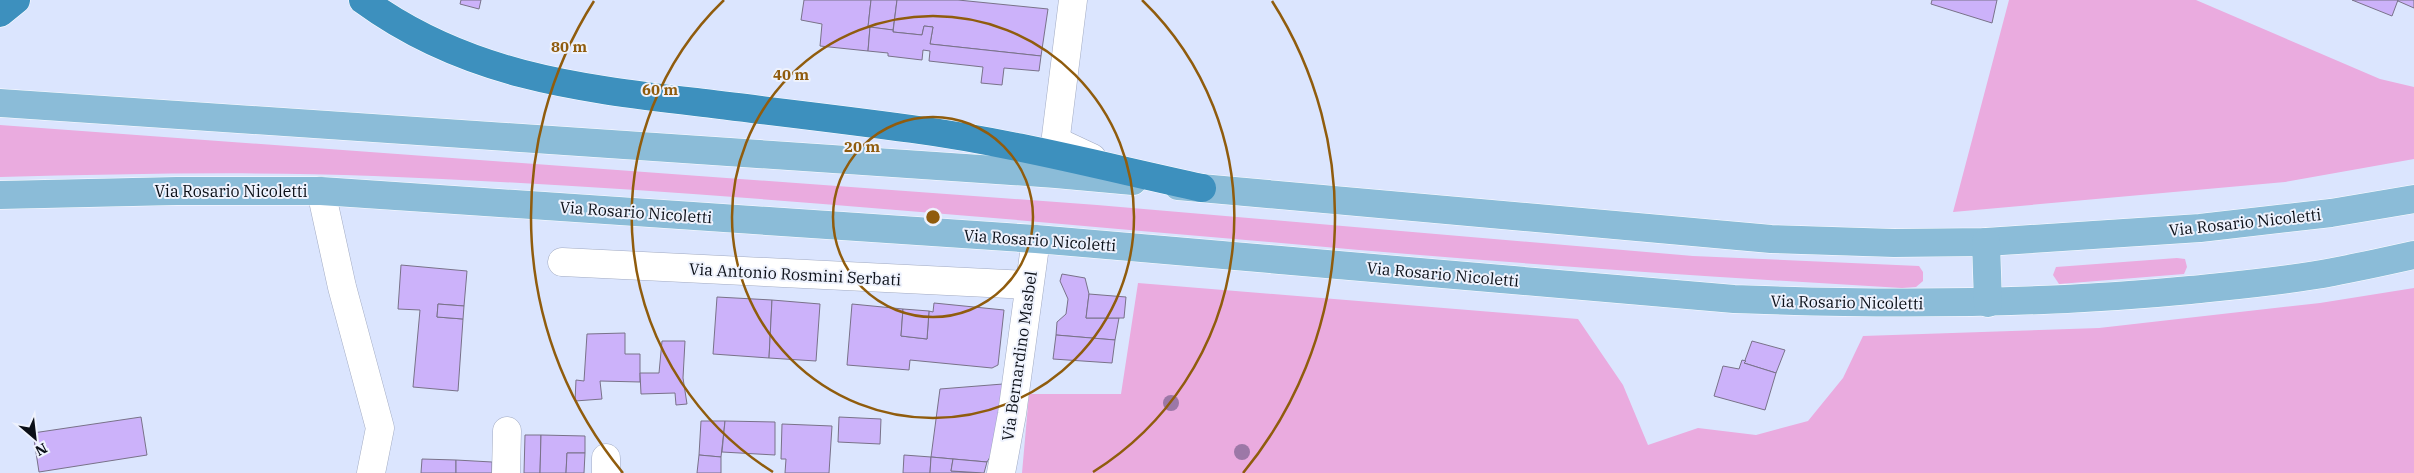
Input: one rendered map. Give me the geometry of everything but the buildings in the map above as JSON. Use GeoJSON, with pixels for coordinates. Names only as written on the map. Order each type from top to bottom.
{"type":"FeatureCollection","features":[{"type":"Feature","properties":{"kind":"highway"},"geometry":{"type":"LineString","coordinates":[[0,13],[16,0]]}},
{"type":"Feature","properties":{"kind":"highway"},"geometry":{"type":"LineString","coordinates":[[363,0],[394,22],[425,40],[463,56],[509,71],[573,85],[640,96],[914,129],[1034,150],[1202,188]]}},
{"type":"Feature","properties":{"kind":"main road","name":"Via Rosario Nicoletti"},"geometry":{"type":"LineString","coordinates":[[0,102],[1056,174],[1771,239],[1894,243],[1986,242],[2200,228],[2331,213],[2414,199]]}},
{"type":"Feature","properties":{"kind":"main road","name":"Via Rosario Nicoletti"},"geometry":{"type":"LineString","coordinates":[[0,195],[177,190],[321,191],[1036,239],[1734,300],[1833,303],[1988,303],[2139,295],[2236,285],[2332,272],[2414,255]]}},
{"type":"Feature","properties":{"kind":"main road"},"geometry":{"type":"LineString","coordinates":[[1986,242],[1988,303]]}},
{"type":"Feature","properties":{"kind":"street"},"geometry":{"type":"LineString","coordinates":[[1073,0],[1056,136],[1062,144],[1082,155],[1131,172]]}},
{"type":"Feature","properties":{"kind":"street"},"geometry":{"type":"LineString","coordinates":[[321,191],[342,287],[380,428],[371,473]]}},
{"type":"Feature","properties":{"kind":"street","name":"Via Bernardino Masbel"},"geometry":{"type":"LineString","coordinates":[[1001,473],[1012,414],[1028,285],[1036,239]]}},
{"type":"Feature","properties":{"kind":"street","name":"Via Antonio Rosmini Serbati"},"geometry":{"type":"LineString","coordinates":[[562,262],[1028,285]]}},
{"type":"Feature","properties":{"kind":"street"},"geometry":{"type":"LineString","coordinates":[[506,473],[507,431]]}},
{"type":"Feature","properties":{"kind":"shaded area"},"geometry":{"type":"Polygon","coordinates":[[[2009,0],[2196,0],[2380,79],[2414,87],[2414,159],[2285,182],[1953,212],[2009,0]]]}},
{"type":"Feature","properties":{"kind":"shaded area"},"geometry":{"type":"Polygon","coordinates":[[[0,125],[1097,205],[1693,256],[1919,266],[1923,272],[1923,281],[1916,287],[1902,288],[1747,279],[1359,250],[828,204],[488,181],[233,173],[0,177],[0,125]]]}},
{"type":"Feature","properties":{"kind":"shaded area"},"geometry":{"type":"Polygon","coordinates":[[[2185,259],[2187,267],[2184,274],[2059,284],[2053,275],[2056,267],[2185,259]]]}},
{"type":"Feature","properties":{"kind":"shaded area"},"geometry":{"type":"Polygon","coordinates":[[[1138,283],[1578,319],[1623,385],[1648,445],[1698,428],[1756,435],[1808,421],[1843,378],[1863,336],[2099,328],[2320,303],[2414,288],[2414,473],[1022,473],[1029,394],[1121,394],[1138,283]]]}}]}
